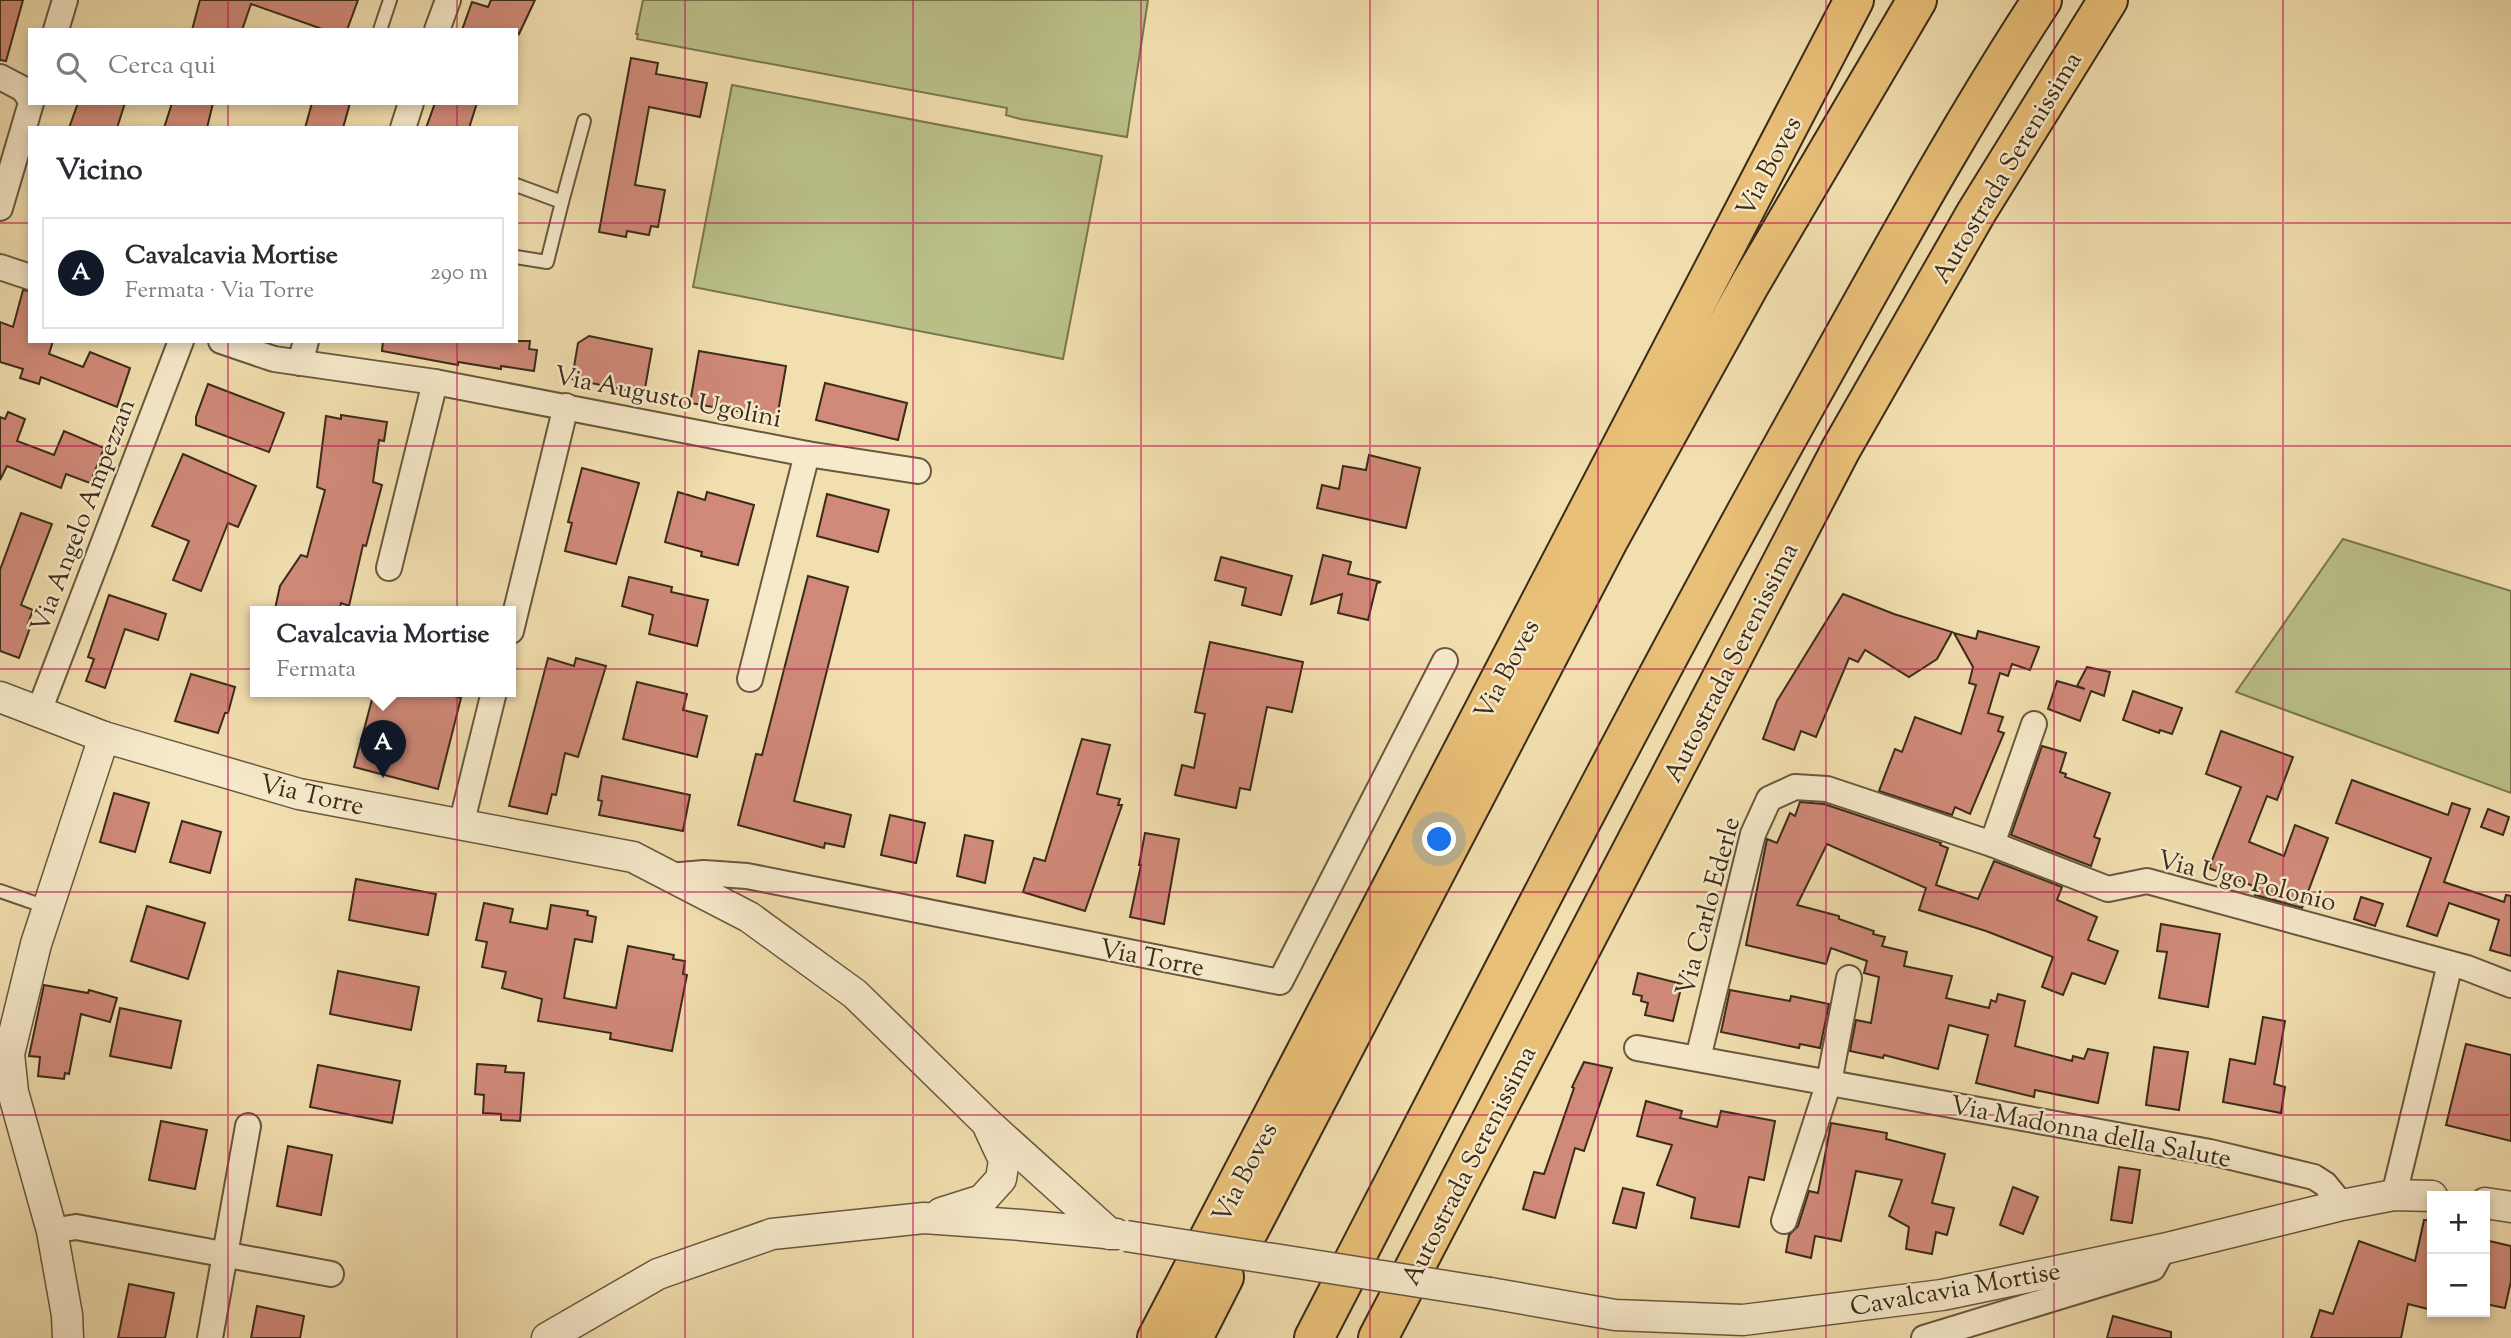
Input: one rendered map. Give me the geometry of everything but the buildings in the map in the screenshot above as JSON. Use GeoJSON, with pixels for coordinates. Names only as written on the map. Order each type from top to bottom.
{"type":"FeatureCollection","features":[{"type":"Feature","properties":{"kind":"highway","name":"Via Boves"},"geometry":{"type":"LineString","coordinates":[[1157,1338],[1854,0]]}},
{"type":"Feature","properties":{"kind":"highway","name":"Via Boves"},"geometry":{"type":"LineString","coordinates":[[1249,1230],[1609,539],[1750,284],[1917,0]]}},
{"type":"Feature","properties":{"kind":"highway","name":"Autostrada Serenissima"},"geometry":{"type":"LineString","coordinates":[[1314,1338],[1621,745],[1768,472],[1919,202],[2042,0]]}},
{"type":"Feature","properties":{"kind":"highway","name":"Autostrada Serenissima"},"geometry":{"type":"LineString","coordinates":[[1378,1338],[1841,449],[1976,213],[2108,0]]}},
{"type":"Feature","properties":{"kind":"highway"},"geometry":{"type":"LineString","coordinates":[[1193,1338],[1224,1277]]}},
{"type":"Feature","properties":{"kind":"street"},"geometry":{"type":"LineString","coordinates":[[56,28],[65,0]]}},
{"type":"Feature","properties":{"kind":"street"},"geometry":{"type":"LineString","coordinates":[[439,28],[448,0]]}},
{"type":"Feature","properties":{"kind":"street"},"geometry":{"type":"LineString","coordinates":[[0,77],[16,85],[28,96]]}},
{"type":"Feature","properties":{"kind":"street"},"geometry":{"type":"LineString","coordinates":[[0,208],[28,105]]}},
{"type":"Feature","properties":{"kind":"street"},"geometry":{"type":"LineString","coordinates":[[404,126],[410,105]]}},
{"type":"Feature","properties":{"kind":"street"},"geometry":{"type":"LineString","coordinates":[[0,267],[28,276]]}},
{"type":"Feature","properties":{"kind":"street","name":"Via Angelo Ampezzan"},"geometry":{"type":"LineString","coordinates":[[39,711],[180,343]]}},
{"type":"Feature","properties":{"kind":"street","name":"Via Augusto Ugolini"},"geometry":{"type":"LineString","coordinates":[[227,343],[274,359],[303,352],[435,382],[807,454],[918,471]]}},
{"type":"Feature","properties":{"kind":"street"},"geometry":{"type":"LineString","coordinates":[[389,568],[435,382]]}},
{"type":"Feature","properties":{"kind":"street"},"geometry":{"type":"LineString","coordinates":[[516,611],[566,406]]}},
{"type":"Feature","properties":{"kind":"street","name":"Via Augusto Ugolini"},"geometry":{"type":"LineString","coordinates":[[750,679],[807,454]]}},
{"type":"Feature","properties":{"kind":"street","name":"Via Torre"},"geometry":{"type":"LineString","coordinates":[[669,876],[704,873],[747,876],[1280,982],[1445,662]]}},
{"type":"Feature","properties":{"kind":"street","name":"Via Torre"},"geometry":{"type":"LineString","coordinates":[[0,697],[104,737],[299,794],[633,858]]}},
{"type":"Feature","properties":{"kind":"street"},"geometry":{"type":"LineString","coordinates":[[461,825],[493,697]]}},
{"type":"Feature","properties":{"kind":"street"},"geometry":{"type":"LineString","coordinates":[[1992,844],[2034,724]]}},
{"type":"Feature","properties":{"kind":"street"},"geometry":{"type":"LineString","coordinates":[[68,1338],[67,1315],[52,1231],[5,1054],[36,944],[104,737]]}},
{"type":"Feature","properties":{"kind":"street","name":"Via Ugo Polonio"},"geometry":{"type":"LineString","coordinates":[[1795,787],[1827,789],[1992,844],[2108,889],[2147,881],[2467,968],[2511,985]]}},
{"type":"Feature","properties":{"kind":"street","name":"Via Carlo Ederle"},"geometry":{"type":"LineString","coordinates":[[1698,1058],[1753,834],[1769,799],[1795,787]]}},
{"type":"Feature","properties":{"kind":"street","name":"Cavalcavia Mortise"},"geometry":{"type":"LineString","coordinates":[[633,858],[748,917],[855,994],[986,1122],[1118,1235]]}},
{"type":"Feature","properties":{"kind":"street"},"geometry":{"type":"LineString","coordinates":[[2416,1195],[2450,964]]}},
{"type":"Feature","properties":{"kind":"street"},"geometry":{"type":"LineString","coordinates":[[1784,1221],[1829,1082],[1849,978]]}},
{"type":"Feature","properties":{"kind":"street","name":"Via Madonna della Salute"},"geometry":{"type":"LineString","coordinates":[[1637,1048],[2210,1152],[2314,1177],[2325,1184],[2342,1205]]}},
{"type":"Feature","properties":{"kind":"street","name":"Cavalcavia Mortise"},"geometry":{"type":"LineString","coordinates":[[923,1218],[982,1200],[1001,1178],[1004,1160],[986,1122]]}},
{"type":"Feature","properties":{"kind":"street"},"geometry":{"type":"LineString","coordinates":[[210,1338],[248,1126]]}},
{"type":"Feature","properties":{"kind":"street","name":"Cavalcavia Mortise"},"geometry":{"type":"LineString","coordinates":[[547,1338],[658,1274],[772,1234],[923,1218],[1021,1224],[1118,1235],[1615,1315],[1743,1320],[1942,1295],[2164,1250],[2342,1205],[2416,1195]]}},
{"type":"Feature","properties":{"kind":"street"},"geometry":{"type":"LineString","coordinates":[[2490,1204],[2511,1206]]}},
{"type":"Feature","properties":{"kind":"street"},"geometry":{"type":"LineString","coordinates":[[52,1231],[76,1227],[331,1274]]}},
{"type":"Feature","properties":{"kind":"street"},"geometry":{"type":"LineString","coordinates":[[1924,1338],[2153,1268],[2164,1250]]}},
{"type":"Feature","properties":{"kind":"lane"},"geometry":{"type":"LineString","coordinates":[[381,28],[390,0]]}},
{"type":"Feature","properties":{"kind":"lane"},"geometry":{"type":"LineString","coordinates":[[518,257],[547,262],[584,121]]}},
{"type":"Feature","properties":{"kind":"lane"},"geometry":{"type":"LineString","coordinates":[[518,186],[562,202]]}},
{"type":"Feature","properties":{"kind":"lane"},"geometry":{"type":"LineString","coordinates":[[0,891],[49,908]]}},
{"type":"Feature","properties":{"kind":"green space"},"geometry":{"type":"Polygon","coordinates":[[[643,0],[1148,0],[1127,137],[1020,119],[1006,115],[1007,108],[637,39],[643,0]]]}},
{"type":"Feature","properties":{"kind":"green space"},"geometry":{"type":"Polygon","coordinates":[[[732,85],[1102,156],[1063,359],[693,287],[732,85]]]}},
{"type":"Feature","properties":{"kind":"green space"},"geometry":{"type":"Polygon","coordinates":[[[2343,539],[2511,591],[2511,793],[2236,692],[2343,539]]]}},
{"type":"Feature","properties":{"kind":"place","name":"Cavalcavia Mortise"},"geometry":{"type":"Point","coordinates":[383,778]}}]}
